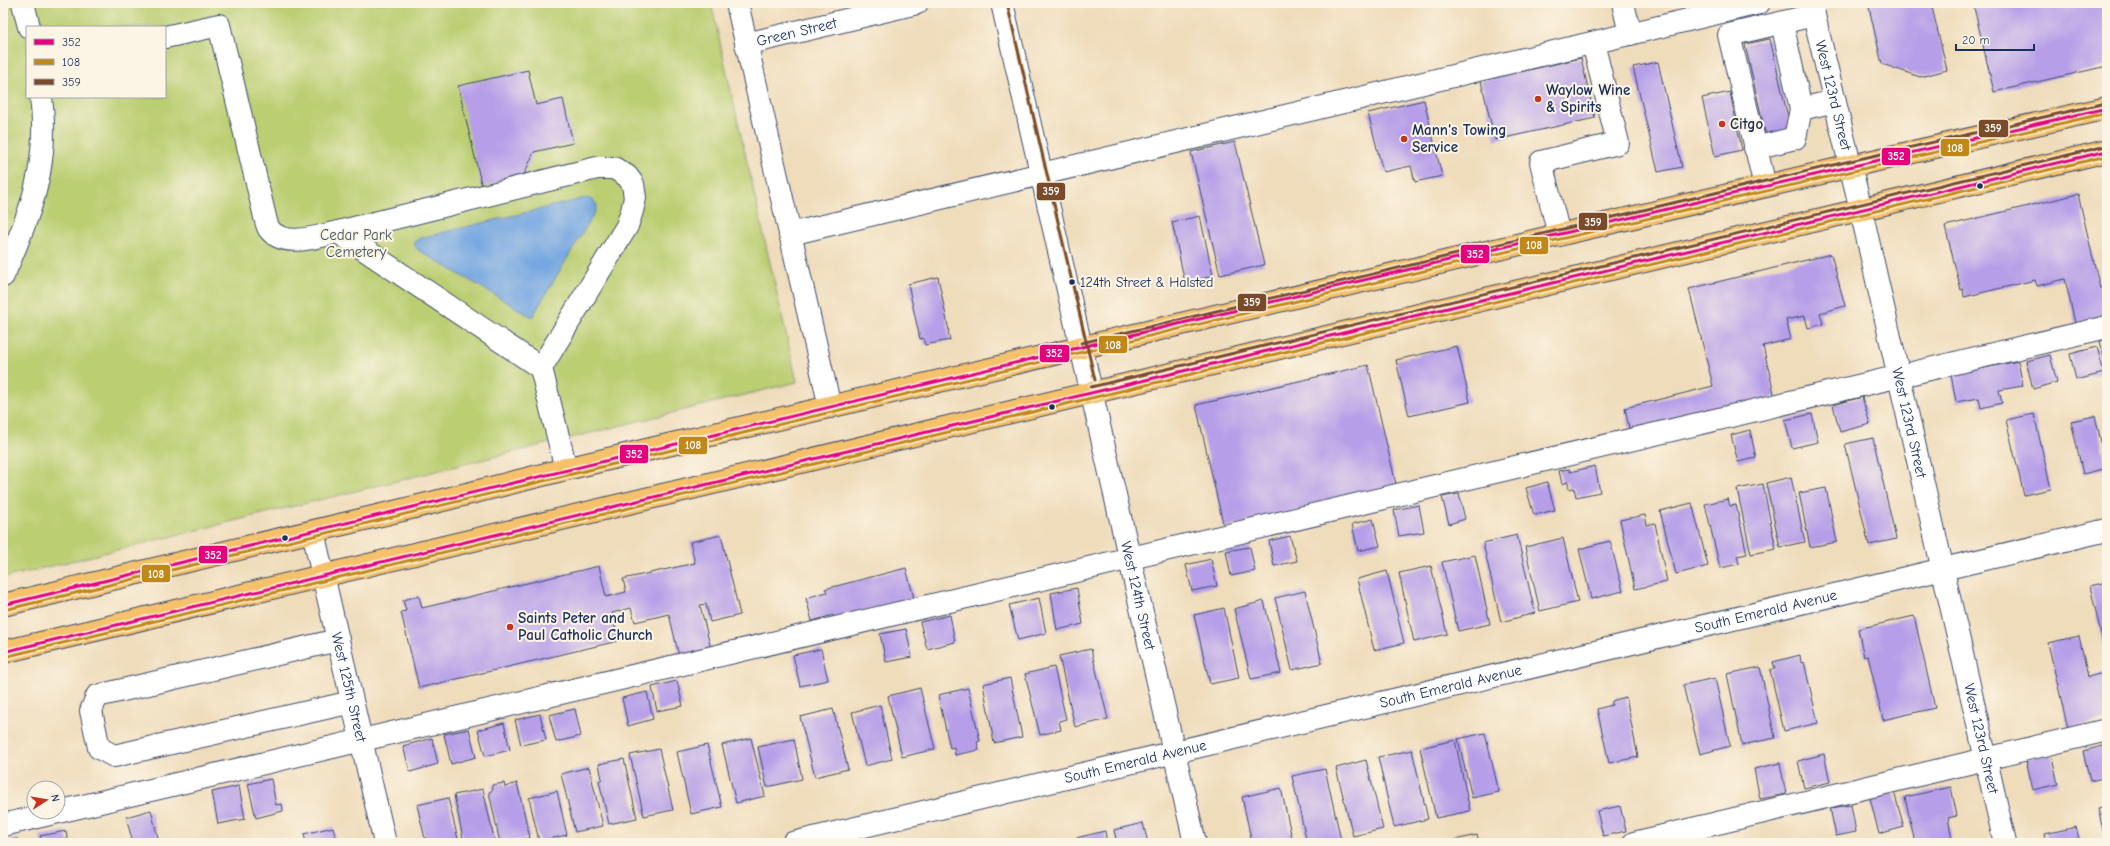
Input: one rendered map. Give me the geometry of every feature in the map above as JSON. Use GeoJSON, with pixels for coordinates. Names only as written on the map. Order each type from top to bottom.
{"type":"FeatureCollection","features":[{"type":"Feature","properties":{"kind":"main road"},"geometry":{"type":"LineString","coordinates":[[3,605],[313,532],[566,469],[1765,186],[2107,108]]}},
{"type":"Feature","properties":{"kind":"main road"},"geometry":{"type":"LineString","coordinates":[[3,652],[2107,152]]}},
{"type":"Feature","properties":{"kind":"street"},"geometry":{"type":"LineString","coordinates":[[23,3],[29,26]]}},
{"type":"Feature","properties":{"kind":"street"},"geometry":{"type":"LineString","coordinates":[[736,3],[830,407]]}},
{"type":"Feature","properties":{"kind":"street","name":"Green Street"},"geometry":{"type":"LineString","coordinates":[[746,44],[917,3]]}},
{"type":"Feature","properties":{"kind":"street","name":"West 124th Street"},"geometry":{"type":"LineString","coordinates":[[1002,3],[1194,843]]}},
{"type":"Feature","properties":{"kind":"street"},"geometry":{"type":"LineString","coordinates":[[1623,3],[1630,34]]}},
{"type":"Feature","properties":{"kind":"street"},"geometry":{"type":"LineString","coordinates":[[790,234],[1759,3]]}},
{"type":"Feature","properties":{"kind":"street"},"geometry":{"type":"LineString","coordinates":[[1765,186],[1729,35],[1782,23],[1813,9]]}},
{"type":"Feature","properties":{"kind":"street","name":"West 123rd Street"},"geometry":{"type":"LineString","coordinates":[[1813,9],[1851,166],[2005,843]]}},
{"type":"Feature","properties":{"kind":"street"},"geometry":{"type":"LineString","coordinates":[[1755,148],[1795,138],[1801,109],[1782,23]]}},
{"type":"Feature","properties":{"kind":"street"},"geometry":{"type":"LineString","coordinates":[[166,37],[219,25],[264,217],[270,229],[278,236],[290,239],[309,238],[338,232],[597,168],[614,168],[627,176],[634,184],[635,198],[626,226],[541,368]]}},
{"type":"Feature","properties":{"kind":"street"},"geometry":{"type":"LineString","coordinates":[[1559,235],[1542,162],[1618,143],[1593,43]]}},
{"type":"Feature","properties":{"kind":"street"},"geometry":{"type":"LineString","coordinates":[[3,276],[35,198],[44,147],[41,98]]}},
{"type":"Feature","properties":{"kind":"street"},"geometry":{"type":"LineString","coordinates":[[1801,109],[1835,101]]}},
{"type":"Feature","properties":{"kind":"street"},"geometry":{"type":"LineString","coordinates":[[338,232],[541,368],[566,469]]}},
{"type":"Feature","properties":{"kind":"street"},"geometry":{"type":"LineString","coordinates":[[66,810],[2107,327]]}},
{"type":"Feature","properties":{"kind":"street","name":"South Emerald Avenue"},"geometry":{"type":"LineString","coordinates":[[793,843],[2107,530]]}},
{"type":"Feature","properties":{"kind":"street","name":"West 125th Street"},"geometry":{"type":"LineString","coordinates":[[313,532],[385,843]]}},
{"type":"Feature","properties":{"kind":"street"},"geometry":{"type":"LineString","coordinates":[[338,640],[98,696],[92,711],[99,748],[114,756],[352,702]]}},
{"type":"Feature","properties":{"kind":"street"},"geometry":{"type":"LineString","coordinates":[[1634,843],[2107,730]]}},
{"type":"Feature","properties":{"kind":"street"},"geometry":{"type":"LineString","coordinates":[[3,825],[26,820]]}},
{"type":"Feature","properties":{"kind":"green space","name":"Cedar Park Cemetery"},"geometry":{"type":"Polygon","coordinates":[[[3,3],[711,3],[797,382],[3,578],[3,3]]]}},
{"type":"Feature","properties":{"kind":"water"},"geometry":{"type":"Polygon","coordinates":[[[586,198],[593,200],[597,205],[595,212],[532,317],[418,250],[413,243],[420,238],[586,198]]]}},
{"type":"Feature","properties":{"kind":"building"},"geometry":{"type":"Polygon","coordinates":[[[1868,3],[1931,3],[1947,70],[1920,77],[1882,64],[1868,3]]]}},
{"type":"Feature","properties":{"kind":"building"},"geometry":{"type":"Polygon","coordinates":[[[1973,3],[2107,3],[2107,66],[1994,92],[1973,3]]]}},
{"type":"Feature","properties":{"kind":"building","name":"Citgo"},"geometry":{"type":"Polygon","coordinates":[[[1770,39],[1791,130],[1766,136],[1745,44],[1770,39]]]}},
{"type":"Feature","properties":{"kind":"building","name":"Waylow Wine & Spirits"},"geometry":{"type":"Polygon","coordinates":[[[1581,58],[1595,118],[1495,140],[1481,81],[1581,58]]]}},
{"type":"Feature","properties":{"kind":"building"},"geometry":{"type":"Polygon","coordinates":[[[1658,62],[1682,167],[1658,172],[1633,67],[1658,62]]]}},
{"type":"Feature","properties":{"kind":"building"},"geometry":{"type":"Polygon","coordinates":[[[528,70],[536,105],[563,99],[573,143],[534,152],[523,177],[482,187],[458,86],[528,70]]]}},
{"type":"Feature","properties":{"kind":"building","name":"Citgo"},"geometry":{"type":"Polygon","coordinates":[[[1730,92],[1742,150],[1715,156],[1702,98],[1730,92]]]}},
{"type":"Feature","properties":{"kind":"building","name":"Mann's Towing Service"},"geometry":{"type":"Polygon","coordinates":[[[1424,100],[1442,176],[1415,182],[1411,166],[1383,172],[1368,113],[1424,100]]]}},
{"type":"Feature","properties":{"kind":"building"},"geometry":{"type":"Polygon","coordinates":[[[1235,142],[1264,265],[1220,275],[1191,152],[1235,142]]]}},
{"type":"Feature","properties":{"kind":"building"},"geometry":{"type":"Polygon","coordinates":[[[2078,194],[2100,288],[2107,287],[2107,316],[2075,323],[2065,279],[2037,286],[2035,280],[1964,297],[1945,226],[2078,194]]]}},
{"type":"Feature","properties":{"kind":"building"},"geometry":{"type":"Polygon","coordinates":[[[1200,216],[1213,276],[1185,283],[1172,222],[1200,216]]]}},
{"type":"Feature","properties":{"kind":"building"},"geometry":{"type":"Polygon","coordinates":[[[1831,254],[1845,306],[1820,313],[1823,324],[1808,328],[1805,316],[1786,320],[1791,339],[1763,346],[1775,397],[1630,433],[1625,408],[1713,386],[1689,289],[1831,254]]]}},
{"type":"Feature","properties":{"kind":"building"},"geometry":{"type":"Polygon","coordinates":[[[938,277],[950,340],[925,345],[923,338],[920,339],[908,284],[938,277]]]}},
{"type":"Feature","properties":{"kind":"building"},"geometry":{"type":"Polygon","coordinates":[[[2107,339],[2107,366],[2106,367],[2100,341],[2107,339]]]}},
{"type":"Feature","properties":{"kind":"building"},"geometry":{"type":"Polygon","coordinates":[[[1457,346],[1470,402],[1409,416],[1396,360],[1457,346]]]}},
{"type":"Feature","properties":{"kind":"building"},"geometry":{"type":"Polygon","coordinates":[[[2097,347],[2104,373],[2076,380],[2070,354],[2097,347]]]}},
{"type":"Feature","properties":{"kind":"building"},"geometry":{"type":"Polygon","coordinates":[[[2050,355],[2057,382],[2033,389],[2026,361],[2050,355]]]}},
{"type":"Feature","properties":{"kind":"building"},"geometry":{"type":"Polygon","coordinates":[[[2018,361],[2023,386],[1999,390],[2002,403],[1981,408],[1979,398],[1956,402],[1951,375],[2018,361]]]}},
{"type":"Feature","properties":{"kind":"building"},"geometry":{"type":"Polygon","coordinates":[[[1368,365],[1397,488],[1224,528],[1196,405],[1368,365]]]}},
{"type":"Feature","properties":{"kind":"building"},"geometry":{"type":"Polygon","coordinates":[[[1862,397],[1870,424],[1840,432],[1833,405],[1862,397]]]}},
{"type":"Feature","properties":{"kind":"building"},"geometry":{"type":"Polygon","coordinates":[[[1812,414],[1818,442],[1792,448],[1785,420],[1812,414]]]}},
{"type":"Feature","properties":{"kind":"building"},"geometry":{"type":"Polygon","coordinates":[[[2034,414],[2051,489],[2024,495],[2006,420],[2034,414]]]}},
{"type":"Feature","properties":{"kind":"building"},"geometry":{"type":"Polygon","coordinates":[[[2095,416],[2107,468],[2083,474],[2071,421],[2095,416]]]}},
{"type":"Feature","properties":{"kind":"building"},"geometry":{"type":"Polygon","coordinates":[[[1750,430],[1756,458],[1738,462],[1731,435],[1750,430]]]}},
{"type":"Feature","properties":{"kind":"building"},"geometry":{"type":"Polygon","coordinates":[[[1873,438],[1896,539],[1869,545],[1845,444],[1873,438]]]}},
{"type":"Feature","properties":{"kind":"building"},"geometry":{"type":"Polygon","coordinates":[[[1595,466],[1600,492],[1576,497],[1574,488],[1569,489],[1568,482],[1562,484],[1559,471],[1569,469],[1570,472],[1595,466]]]}},
{"type":"Feature","properties":{"kind":"building"},"geometry":{"type":"Polygon","coordinates":[[[1791,477],[1805,542],[1780,547],[1766,483],[1791,477]]]}},
{"type":"Feature","properties":{"kind":"building"},"geometry":{"type":"Polygon","coordinates":[[[1547,482],[1555,510],[1534,515],[1526,488],[1547,482]]]}},
{"type":"Feature","properties":{"kind":"building"},"geometry":{"type":"Polygon","coordinates":[[[1763,484],[1776,549],[1751,554],[1737,489],[1763,484]]]}},
{"type":"Feature","properties":{"kind":"building"},"geometry":{"type":"Polygon","coordinates":[[[1826,488],[1837,542],[1810,547],[1799,493],[1826,488]]]}},
{"type":"Feature","properties":{"kind":"building"},"geometry":{"type":"Polygon","coordinates":[[[1459,494],[1465,519],[1449,524],[1442,497],[1459,494]]]}},
{"type":"Feature","properties":{"kind":"building"},"geometry":{"type":"Polygon","coordinates":[[[1728,499],[1730,506],[1736,505],[1747,554],[1737,556],[1739,564],[1720,568],[1705,504],[1728,499]]]}},
{"type":"Feature","properties":{"kind":"building"},"geometry":{"type":"Polygon","coordinates":[[[1692,503],[1708,566],[1676,574],[1660,511],[1692,503]]]}},
{"type":"Feature","properties":{"kind":"building"},"geometry":{"type":"Polygon","coordinates":[[[1419,505],[1424,532],[1399,536],[1394,510],[1419,505]]]}},
{"type":"Feature","properties":{"kind":"building"},"geometry":{"type":"Polygon","coordinates":[[[1645,515],[1647,525],[1655,523],[1667,582],[1635,589],[1620,520],[1645,515]]]}},
{"type":"Feature","properties":{"kind":"building"},"geometry":{"type":"Polygon","coordinates":[[[1373,519],[1380,546],[1358,551],[1352,524],[1373,519]]]}},
{"type":"Feature","properties":{"kind":"building","name":"Saints Peter and Paul Catholic Church"},"geometry":{"type":"Polygon","coordinates":[[[721,535],[740,615],[710,622],[706,604],[700,605],[711,649],[679,656],[669,614],[635,622],[631,608],[612,613],[618,641],[419,688],[401,612],[406,611],[403,600],[419,596],[422,608],[599,566],[606,597],[626,592],[623,579],[695,563],[690,542],[721,535]]]}},
{"type":"Feature","properties":{"kind":"building"},"geometry":{"type":"Polygon","coordinates":[[[1517,535],[1535,613],[1501,622],[1483,543],[1517,535]]]}},
{"type":"Feature","properties":{"kind":"building"},"geometry":{"type":"Polygon","coordinates":[[[1290,536],[1297,561],[1274,566],[1269,541],[1290,536]]]}},
{"type":"Feature","properties":{"kind":"building"},"geometry":{"type":"Polygon","coordinates":[[[1563,538],[1578,602],[1540,611],[1525,547],[1563,538]]]}},
{"type":"Feature","properties":{"kind":"building"},"geometry":{"type":"Polygon","coordinates":[[[1610,541],[1623,591],[1591,599],[1579,549],[1610,541]]]}},
{"type":"Feature","properties":{"kind":"building"},"geometry":{"type":"Polygon","coordinates":[[[1250,547],[1255,571],[1231,576],[1226,551],[1250,547]]]}},
{"type":"Feature","properties":{"kind":"building"},"geometry":{"type":"Polygon","coordinates":[[[1475,555],[1490,624],[1458,631],[1442,562],[1475,555]]]}},
{"type":"Feature","properties":{"kind":"building"},"geometry":{"type":"Polygon","coordinates":[[[1211,559],[1217,586],[1192,591],[1186,565],[1211,559]]]}},
{"type":"Feature","properties":{"kind":"building"},"geometry":{"type":"Polygon","coordinates":[[[1431,566],[1447,634],[1414,642],[1399,573],[1431,566]]]}},
{"type":"Feature","properties":{"kind":"building"},"geometry":{"type":"Polygon","coordinates":[[[906,568],[914,598],[834,619],[833,615],[812,621],[806,598],[827,592],[825,589],[906,568]]]}},
{"type":"Feature","properties":{"kind":"building"},"geometry":{"type":"Polygon","coordinates":[[[1387,571],[1404,643],[1374,650],[1357,579],[1387,571]]]}},
{"type":"Feature","properties":{"kind":"building"},"geometry":{"type":"Polygon","coordinates":[[[2107,582],[2107,655],[2106,655],[2090,586],[2107,582]]]}},
{"type":"Feature","properties":{"kind":"building"},"geometry":{"type":"Polygon","coordinates":[[[1077,588],[1083,624],[1057,630],[1051,593],[1077,588]]]}},
{"type":"Feature","properties":{"kind":"building"},"geometry":{"type":"Polygon","coordinates":[[[1305,591],[1322,663],[1292,670],[1275,598],[1305,591]]]}},
{"type":"Feature","properties":{"kind":"building"},"geometry":{"type":"Polygon","coordinates":[[[1039,598],[1046,633],[1018,640],[1009,605],[1039,598]]]}},
{"type":"Feature","properties":{"kind":"building"},"geometry":{"type":"Polygon","coordinates":[[[1264,601],[1281,673],[1251,679],[1234,609],[1264,601]]]}},
{"type":"Feature","properties":{"kind":"building"},"geometry":{"type":"Polygon","coordinates":[[[1224,608],[1239,678],[1210,684],[1194,615],[1224,608]]]}},
{"type":"Feature","properties":{"kind":"building"},"geometry":{"type":"Polygon","coordinates":[[[950,615],[955,642],[927,649],[920,622],[950,615]]]}},
{"type":"Feature","properties":{"kind":"building"},"geometry":{"type":"Polygon","coordinates":[[[1914,616],[1935,708],[1883,720],[1868,656],[1864,657],[1858,629],[1914,616]]]}},
{"type":"Feature","properties":{"kind":"building"},"geometry":{"type":"Polygon","coordinates":[[[906,629],[912,657],[886,662],[880,634],[906,629]]]}},
{"type":"Feature","properties":{"kind":"building"},"geometry":{"type":"Polygon","coordinates":[[[2079,636],[2088,677],[2107,672],[2107,720],[2068,729],[2048,643],[2079,636]]]}},
{"type":"Feature","properties":{"kind":"building"},"geometry":{"type":"Polygon","coordinates":[[[821,649],[828,680],[800,686],[793,655],[821,649]]]}},
{"type":"Feature","properties":{"kind":"building"},"geometry":{"type":"Polygon","coordinates":[[[1091,649],[1108,719],[1075,727],[1059,656],[1091,649]]]}},
{"type":"Feature","properties":{"kind":"building"},"geometry":{"type":"Polygon","coordinates":[[[1800,655],[1801,663],[1804,662],[1818,723],[1784,731],[1770,670],[1775,669],[1773,662],[1800,655]]]}},
{"type":"Feature","properties":{"kind":"building"},"geometry":{"type":"Polygon","coordinates":[[[1054,667],[1066,719],[1059,721],[1061,730],[1040,735],[1025,674],[1054,667]]]}},
{"type":"Feature","properties":{"kind":"building"},"geometry":{"type":"Polygon","coordinates":[[[1760,667],[1775,738],[1742,745],[1727,674],[1760,667]]]}},
{"type":"Feature","properties":{"kind":"building"},"geometry":{"type":"Polygon","coordinates":[[[1010,678],[1022,737],[994,743],[983,684],[1010,678]]]}},
{"type":"Feature","properties":{"kind":"building"},"geometry":{"type":"Polygon","coordinates":[[[1715,678],[1730,746],[1700,754],[1683,685],[1715,678]]]}},
{"type":"Feature","properties":{"kind":"building"},"geometry":{"type":"Polygon","coordinates":[[[677,681],[683,706],[657,711],[652,687],[677,681]]]}},
{"type":"Feature","properties":{"kind":"building"},"geometry":{"type":"Polygon","coordinates":[[[920,688],[935,749],[902,757],[888,696],[920,688]]]}},
{"type":"Feature","properties":{"kind":"building"},"geometry":{"type":"Polygon","coordinates":[[[968,688],[980,741],[977,742],[979,750],[955,755],[954,747],[950,748],[938,695],[968,688]]]}},
{"type":"Feature","properties":{"kind":"building"},"geometry":{"type":"Polygon","coordinates":[[[647,692],[653,719],[628,726],[622,698],[647,692]]]}},
{"type":"Feature","properties":{"kind":"building"},"geometry":{"type":"Polygon","coordinates":[[[1626,697],[1638,757],[1609,763],[1597,709],[1612,705],[1612,701],[1626,697]]]}},
{"type":"Feature","properties":{"kind":"building"},"geometry":{"type":"Polygon","coordinates":[[[880,705],[892,759],[865,766],[852,712],[880,705]]]}},
{"type":"Feature","properties":{"kind":"building"},"geometry":{"type":"Polygon","coordinates":[[[575,709],[581,736],[556,742],[549,715],[575,709]]]}},
{"type":"Feature","properties":{"kind":"building"},"geometry":{"type":"Polygon","coordinates":[[[833,709],[848,769],[815,777],[800,717],[833,709]]]}},
{"type":"Feature","properties":{"kind":"building"},"geometry":{"type":"Polygon","coordinates":[[[540,714],[546,740],[521,745],[515,720],[540,714]]]}},
{"type":"Feature","properties":{"kind":"building"},"geometry":{"type":"Polygon","coordinates":[[[504,723],[510,750],[485,756],[478,730],[504,723]]]}},
{"type":"Feature","properties":{"kind":"building"},"geometry":{"type":"Polygon","coordinates":[[[469,729],[476,757],[451,764],[444,734],[469,729]]]}},
{"type":"Feature","properties":{"kind":"building"},"geometry":{"type":"Polygon","coordinates":[[[1485,733],[1499,792],[1472,798],[1458,739],[1485,733]]]}},
{"type":"Feature","properties":{"kind":"building"},"geometry":{"type":"Polygon","coordinates":[[[432,738],[438,764],[410,772],[403,746],[432,738]]]}},
{"type":"Feature","properties":{"kind":"building"},"geometry":{"type":"Polygon","coordinates":[[[751,738],[765,796],[736,803],[722,745],[751,738]]]}},
{"type":"Feature","properties":{"kind":"building"},"geometry":{"type":"Polygon","coordinates":[[[794,739],[802,779],[767,787],[758,747],[794,739]]]}},
{"type":"Feature","properties":{"kind":"building"},"geometry":{"type":"Polygon","coordinates":[[[1455,740],[1470,811],[1436,818],[1420,748],[1455,740]]]}},
{"type":"Feature","properties":{"kind":"building"},"geometry":{"type":"Polygon","coordinates":[[[707,745],[722,807],[691,814],[677,752],[707,745]]]}},
{"type":"Feature","properties":{"kind":"building"},"geometry":{"type":"Polygon","coordinates":[[[2107,745],[2107,777],[2090,781],[2083,751],[2107,745]]]}},
{"type":"Feature","properties":{"kind":"building"},"geometry":{"type":"Polygon","coordinates":[[[659,749],[673,810],[644,816],[630,755],[659,749]]]}},
{"type":"Feature","properties":{"kind":"building"},"geometry":{"type":"Polygon","coordinates":[[[1412,750],[1428,819],[1394,827],[1378,757],[1412,750]]]}},
{"type":"Feature","properties":{"kind":"building"},"geometry":{"type":"Polygon","coordinates":[[[1824,754],[1830,782],[1804,788],[1798,761],[1824,754]]]}},
{"type":"Feature","properties":{"kind":"building"},"geometry":{"type":"Polygon","coordinates":[[[2051,754],[2058,784],[2033,790],[2026,760],[2051,754]]]}},
{"type":"Feature","properties":{"kind":"building"},"geometry":{"type":"Polygon","coordinates":[[[624,759],[637,818],[609,824],[599,781],[602,779],[599,764],[624,759]]]}},
{"type":"Feature","properties":{"kind":"building"},"geometry":{"type":"Polygon","coordinates":[[[1366,760],[1383,829],[1353,836],[1336,768],[1366,760]]]}},
{"type":"Feature","properties":{"kind":"building"},"geometry":{"type":"Polygon","coordinates":[[[1780,763],[1786,794],[1760,799],[1754,769],[1780,763]]]}},
{"type":"Feature","properties":{"kind":"building"},"geometry":{"type":"Polygon","coordinates":[[[589,767],[603,826],[575,832],[561,774],[589,767]]]}},
{"type":"Feature","properties":{"kind":"building"},"geometry":{"type":"Polygon","coordinates":[[[1325,769],[1341,840],[1328,843],[1307,843],[1292,776],[1325,769]]]}},
{"type":"Feature","properties":{"kind":"building"},"geometry":{"type":"Polygon","coordinates":[[[271,779],[276,805],[282,804],[283,811],[256,818],[248,784],[271,779]]]}},
{"type":"Feature","properties":{"kind":"building"},"geometry":{"type":"Polygon","coordinates":[[[504,783],[505,787],[517,783],[530,838],[500,843],[489,792],[493,790],[492,785],[504,783]]]}},
{"type":"Feature","properties":{"kind":"building"},"geometry":{"type":"Polygon","coordinates":[[[239,786],[245,819],[218,824],[212,792],[239,786]]]}},
{"type":"Feature","properties":{"kind":"building"},"geometry":{"type":"Polygon","coordinates":[[[1951,787],[1957,816],[1948,818],[1953,843],[1915,843],[1905,797],[1951,787]]]}},
{"type":"Feature","properties":{"kind":"building"},"geometry":{"type":"Polygon","coordinates":[[[1281,788],[1293,843],[1252,843],[1242,797],[1281,788]]]}},
{"type":"Feature","properties":{"kind":"building"},"geometry":{"type":"Polygon","coordinates":[[[483,789],[495,843],[464,843],[454,795],[483,789]]]}},
{"type":"Feature","properties":{"kind":"building"},"geometry":{"type":"Polygon","coordinates":[[[557,791],[567,835],[539,841],[529,798],[557,791]]]}},
{"type":"Feature","properties":{"kind":"building"},"geometry":{"type":"Polygon","coordinates":[[[1894,792],[1904,827],[1879,834],[1870,798],[1894,792]]]}},
{"type":"Feature","properties":{"kind":"building"},"geometry":{"type":"Polygon","coordinates":[[[448,798],[459,843],[426,843],[417,805],[448,798]]]}},
{"type":"Feature","properties":{"kind":"building"},"geometry":{"type":"Polygon","coordinates":[[[1851,805],[1856,832],[1836,836],[1830,808],[1851,805]]]}},
{"type":"Feature","properties":{"kind":"building"},"geometry":{"type":"Polygon","coordinates":[[[1620,806],[1626,831],[1603,836],[1597,811],[1620,806]]]}},
{"type":"Feature","properties":{"kind":"building"},"geometry":{"type":"Polygon","coordinates":[[[2107,807],[2107,843],[2106,843],[2098,809],[2107,807]]]}},
{"type":"Feature","properties":{"kind":"building"},"geometry":{"type":"Polygon","coordinates":[[[151,810],[158,838],[133,843],[126,817],[151,810]]]}},
{"type":"Feature","properties":{"kind":"building"},"geometry":{"type":"Polygon","coordinates":[[[1143,823],[1148,843],[1117,843],[1114,830],[1143,823]]]}},
{"type":"Feature","properties":{"kind":"building"},"geometry":{"type":"Polygon","coordinates":[[[333,827],[337,843],[306,843],[304,834],[333,827]]]}},
{"type":"Feature","properties":{"kind":"building"},"geometry":{"type":"Polygon","coordinates":[[[2076,827],[2080,843],[2047,843],[2045,834],[2076,827]]]}},
{"type":"Feature","properties":{"kind":"building"},"geometry":{"type":"Polygon","coordinates":[[[66,831],[68,843],[42,843],[40,836],[66,831]]]}},
{"type":"Feature","properties":{"kind":"building"},"geometry":{"type":"Polygon","coordinates":[[[1105,831],[1107,843],[1077,843],[1076,838],[1105,831]]]}},
{"type":"Feature","properties":{"kind":"building"},"geometry":{"type":"Polygon","coordinates":[[[1477,835],[1479,843],[1451,843],[1450,841],[1477,835]]]}},
{"type":"Feature","properties":{"kind":"building"},"geometry":{"type":"Polygon","coordinates":[[[18,839],[18,843],[5,843],[5,842],[18,839]]]}},
{"type":"Feature","properties":{"kind":"transit line","name":"359"},"geometry":{"type":"LineString","coordinates":[[1007,3],[1095,380]]}},
{"type":"Feature","properties":{"kind":"transit line","name":"359"},"geometry":{"type":"LineString","coordinates":[[1081,343],[1850,161],[2106,103]]}},
{"type":"Feature","properties":{"kind":"transit line","name":"352"},"geometry":{"type":"LineString","coordinates":[[3,605],[1317,291],[2107,108]]}},
{"type":"Feature","properties":{"kind":"transit line","name":"108"},"geometry":{"type":"LineString","coordinates":[[4,610],[1055,358],[1581,234],[2107,113]]}},
{"type":"Feature","properties":{"kind":"transit line","name":"359"},"geometry":{"type":"LineString","coordinates":[[1091,387],[2106,146]]}},
{"type":"Feature","properties":{"kind":"transit line","name":"352"},"geometry":{"type":"LineString","coordinates":[[3,652],[2107,151]]}},
{"type":"Feature","properties":{"kind":"transit line","name":"108"},"geometry":{"type":"LineString","coordinates":[[4,657],[2107,156]]}},
{"type":"Feature","properties":{"kind":"place","name":"Waylow Wine & Spirits"},"geometry":{"type":"Point","coordinates":[1538,99]}},
{"type":"Feature","properties":{"kind":"place","name":"Citgo"},"geometry":{"type":"Point","coordinates":[1722,124]}},
{"type":"Feature","properties":{"kind":"place","name":"Mann's Towing Service"},"geometry":{"type":"Point","coordinates":[1404,139]}},
{"type":"Feature","properties":{"kind":"place","name":"124th Street & Halsted"},"geometry":{"type":"Point","coordinates":[1072,282]}},
{"type":"Feature","properties":{"kind":"place","name":"Saints Peter and Paul Catholic Church"},"geometry":{"type":"Point","coordinates":[510,627]}}]}
